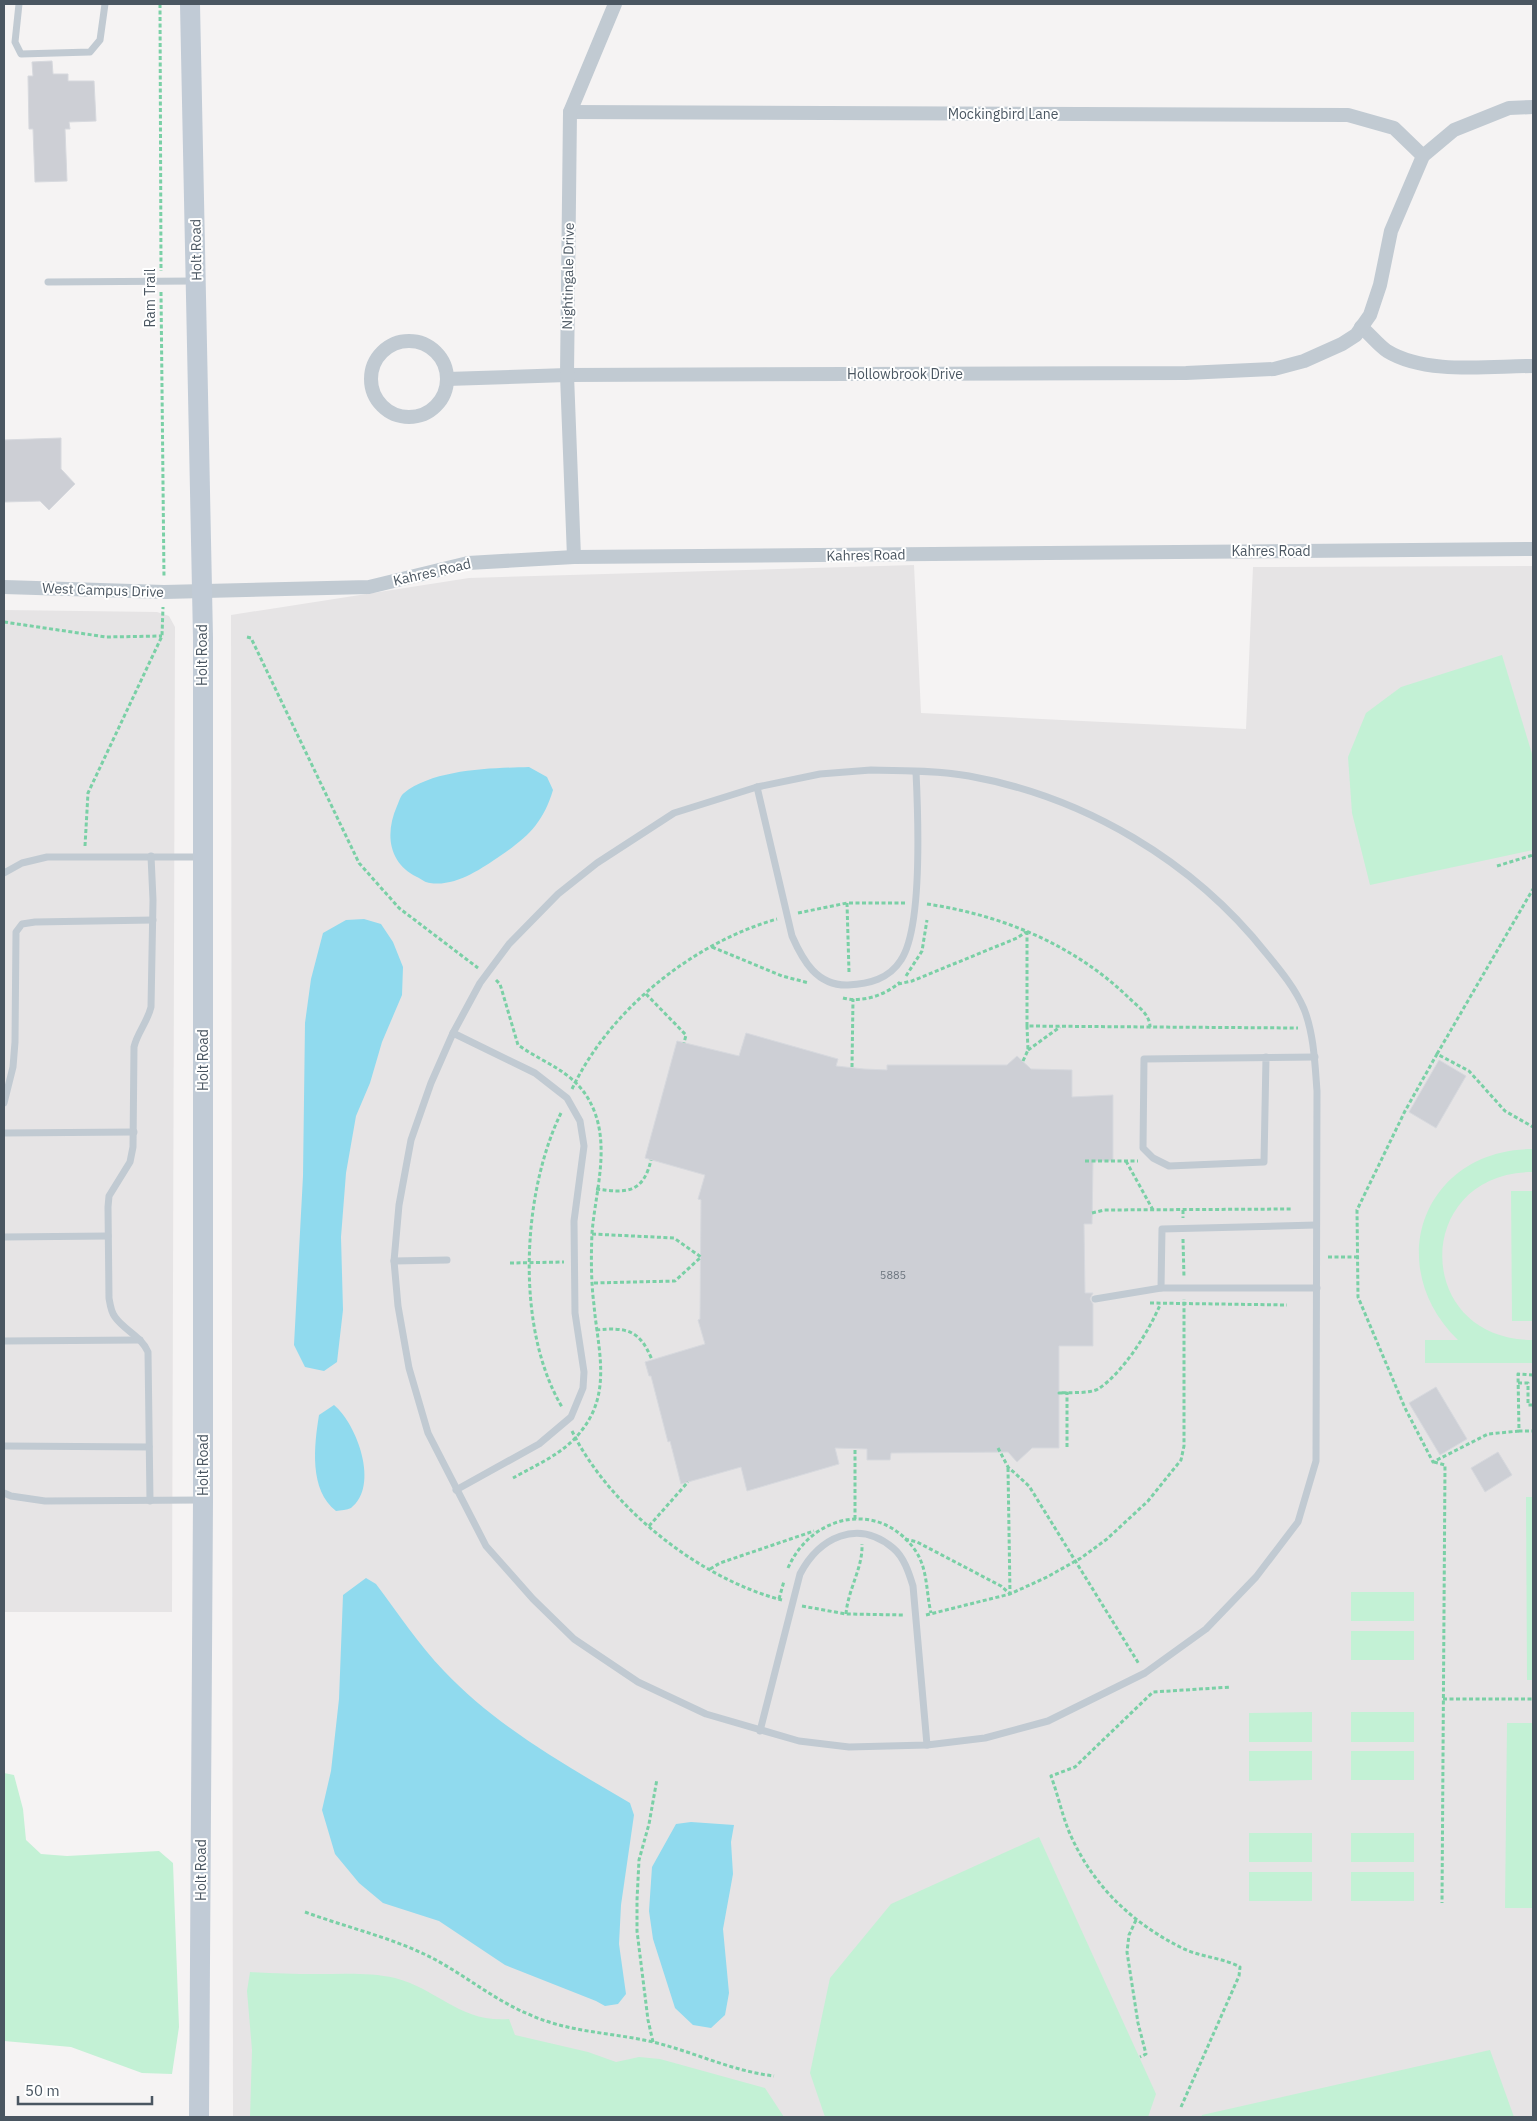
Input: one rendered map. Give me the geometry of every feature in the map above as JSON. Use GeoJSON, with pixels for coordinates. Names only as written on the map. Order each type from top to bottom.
{"type":"FeatureCollection","features":[{"type":"Feature","properties":{"kind":"main road","name":"Holt Road"},"geometry":{"type":"LineString","coordinates":[[190,4],[202,592],[203,1500],[199,2117]]}},
{"type":"Feature","properties":{"kind":"street","name":"Nightingale Drive"},"geometry":{"type":"LineString","coordinates":[[574,557],[567,375],[570,112],[615,4]]}},
{"type":"Feature","properties":{"kind":"street"},"geometry":{"type":"LineString","coordinates":[[1533,107],[1509,108],[1454,130],[1423,156],[1390,230],[1380,285],[1370,314],[1359,331],[1387,350],[1415,361],[1436,366],[1533,366]]}},
{"type":"Feature","properties":{"kind":"street","name":"Mockingbird Lane"},"geometry":{"type":"LineString","coordinates":[[570,112],[1348,115],[1394,128],[1423,156]]}},
{"type":"Feature","properties":{"kind":"street","name":"Hollowbrook Drive"},"geometry":{"type":"LineString","coordinates":[[447,379],[567,375],[1176,373],[1265,370],[1304,361],[1342,344],[1359,331]]}},
{"type":"Feature","properties":{"kind":"street"},"geometry":{"type":"LineString","coordinates":[[399,342],[422,342],[435,351],[442,360],[447,379],[444,393],[435,407],[423,414],[402,416],[390,412],[381,404],[372,386],[372,374],[381,353],[399,342]]}},
{"type":"Feature","properties":{"kind":"street","name":"Kahres Road"},"geometry":{"type":"LineString","coordinates":[[202,592],[369,587],[468,563],[574,557],[1533,549]]}},
{"type":"Feature","properties":{"kind":"street","name":"West Campus Drive"},"geometry":{"type":"LineString","coordinates":[[6,588],[202,592]]}},
{"type":"Feature","properties":{"kind":"lane"},"geometry":{"type":"LineString","coordinates":[[19,4],[15,42],[21,54],[90,52],[100,40],[105,4]]}},
{"type":"Feature","properties":{"kind":"lane"},"geometry":{"type":"LineString","coordinates":[[48,282],[197,281]]}},
{"type":"Feature","properties":{"kind":"lane"},"geometry":{"type":"LineString","coordinates":[[871,770],[916,772],[969,776],[1035,793],[1088,815],[1133,837],[1174,863],[1196,880],[1248,929],[1285,976],[1304,1010],[1315,1057],[1317,1091],[1316,1461],[1298,1522],[1256,1577],[1206,1629],[1145,1673],[1048,1722],[985,1738],[927,1745],[849,1747],[799,1740],[760,1731],[706,1714],[638,1682],[574,1639],[533,1599],[486,1546],[428,1433],[409,1368],[398,1306],[394,1261],[399,1204],[411,1140],[431,1083],[453,1033],[480,983],[509,944],[558,894],[597,863],[674,814],[757,787],[820,774],[871,770]]}},
{"type":"Feature","properties":{"kind":"lane"},"geometry":{"type":"LineString","coordinates":[[757,787],[792,936],[802,959],[818,977],[841,985],[867,984],[887,975],[901,961],[910,939],[914,904],[918,821],[916,772]]}},
{"type":"Feature","properties":{"kind":"lane"},"geometry":{"type":"LineString","coordinates":[[150,1501],[148,1352],[140,1340],[115,1317],[111,1310],[109,1298],[108,1236],[109,1196],[130,1162],[134,1132],[134,1047],[136,1038],[148,1021],[151,1007],[153,920],[151,856]]}},
{"type":"Feature","properties":{"kind":"lane"},"geometry":{"type":"LineString","coordinates":[[4,873],[22,863],[47,857],[202,857]]}},
{"type":"Feature","properties":{"kind":"lane"},"geometry":{"type":"LineString","coordinates":[[4,1103],[13,1067],[16,932],[22,924],[34,922],[153,920]]}},
{"type":"Feature","properties":{"kind":"lane"},"geometry":{"type":"LineString","coordinates":[[453,1033],[535,1073],[568,1098],[580,1121],[584,1146],[574,1221],[575,1313],[584,1372],[583,1388],[568,1420],[539,1444],[456,1490]]}},
{"type":"Feature","properties":{"kind":"lane"},"geometry":{"type":"LineString","coordinates":[[1266,1057],[1264,1162],[1169,1166],[1153,1158],[1143,1148],[1144,1059],[1266,1057],[1315,1057]]}},
{"type":"Feature","properties":{"kind":"lane"},"geometry":{"type":"LineString","coordinates":[[4,1133],[134,1132]]}},
{"type":"Feature","properties":{"kind":"lane"},"geometry":{"type":"LineString","coordinates":[[1161,1288],[1162,1229],[1316,1225]]}},
{"type":"Feature","properties":{"kind":"lane"},"geometry":{"type":"LineString","coordinates":[[4,1237],[108,1236]]}},
{"type":"Feature","properties":{"kind":"lane"},"geometry":{"type":"LineString","coordinates":[[394,1261],[447,1260]]}},
{"type":"Feature","properties":{"kind":"lane"},"geometry":{"type":"LineString","coordinates":[[1095,1299],[1161,1288],[1317,1288]]}},
{"type":"Feature","properties":{"kind":"lane"},"geometry":{"type":"LineString","coordinates":[[4,1341],[140,1340]]}},
{"type":"Feature","properties":{"kind":"lane"},"geometry":{"type":"LineString","coordinates":[[4,1446],[149,1446]]}},
{"type":"Feature","properties":{"kind":"lane"},"geometry":{"type":"LineString","coordinates":[[4,1493],[11,1496],[45,1501],[203,1500]]}},
{"type":"Feature","properties":{"kind":"lane"},"geometry":{"type":"LineString","coordinates":[[760,1731],[800,1574],[808,1558],[827,1541],[847,1535],[863,1534],[877,1538],[894,1549],[906,1566],[913,1586],[927,1745]]}},
{"type":"Feature","properties":{"kind":"path","name":"Ram Trail"},"geometry":{"type":"LineString","coordinates":[[160,4],[164,592],[162,636]]}},
{"type":"Feature","properties":{"kind":"path"},"geometry":{"type":"LineString","coordinates":[[4,622],[106,637],[162,636],[88,793],[85,857]]}},
{"type":"Feature","properties":{"kind":"path"},"geometry":{"type":"LineString","coordinates":[[249,633],[251,638]]}},
{"type":"Feature","properties":{"kind":"path"},"geometry":{"type":"LineString","coordinates":[[1497,866],[1533,855]]}},
{"type":"Feature","properties":{"kind":"path"},"geometry":{"type":"LineString","coordinates":[[1442,1903],[1445,1465],[1433,1462],[1405,1408],[1358,1297],[1357,1210],[1405,1111],[1533,889]]}},
{"type":"Feature","properties":{"kind":"path"},"geometry":{"type":"LineString","coordinates":[[1150,1027],[1146,1015],[1104,976],[1060,948],[1027,931],[986,916],[928,905],[883,901],[847,903],[787,916],[749,929],[711,947],[672,973],[646,994],[603,1040],[573,1086],[554,1128],[537,1182],[530,1234],[529,1263],[532,1308],[540,1349],[556,1397],[581,1446],[602,1475],[649,1526],[678,1550],[728,1579],[792,1603],[846,1614],[926,1615],[978,1604],[1010,1594],[1047,1577],[1075,1561],[1107,1539],[1129,1520],[1148,1501],[1181,1460],[1185,1433],[1183,1210]]}},
{"type":"Feature","properties":{"kind":"path"},"geometry":{"type":"LineString","coordinates":[[847,903],[849,972]]}},
{"type":"Feature","properties":{"kind":"path"},"geometry":{"type":"LineString","coordinates":[[897,985],[909,973],[922,951],[928,905]]}},
{"type":"Feature","properties":{"kind":"path"},"geometry":{"type":"LineString","coordinates":[[776,920],[779,928]]}},
{"type":"Feature","properties":{"kind":"path"},"geometry":{"type":"LineString","coordinates":[[840,998],[872,997],[897,985],[912,981],[1008,942],[1027,931]]}},
{"type":"Feature","properties":{"kind":"path"},"geometry":{"type":"LineString","coordinates":[[1023,1061],[1028,1050],[1027,931]]}},
{"type":"Feature","properties":{"kind":"path"},"geometry":{"type":"LineString","coordinates":[[711,947],[782,976],[811,984],[800,976]]}},
{"type":"Feature","properties":{"kind":"path"},"geometry":{"type":"LineString","coordinates":[[646,994],[686,1035],[684,1042]]}},
{"type":"Feature","properties":{"kind":"path"},"geometry":{"type":"LineString","coordinates":[[852,999],[852,1067]]}},
{"type":"Feature","properties":{"kind":"path"},"geometry":{"type":"LineString","coordinates":[[1027,1026],[1308,1027]]}},
{"type":"Feature","properties":{"kind":"path"},"geometry":{"type":"LineString","coordinates":[[1028,1050],[1061,1026]]}},
{"type":"Feature","properties":{"kind":"path"},"geometry":{"type":"LineString","coordinates":[[1437,1054],[1469,1072],[1505,1111],[1533,1127]]}},
{"type":"Feature","properties":{"kind":"path"},"geometry":{"type":"LineString","coordinates":[[596,1189],[620,1192],[634,1188],[643,1180],[651,1160]]}},
{"type":"Feature","properties":{"kind":"path"},"geometry":{"type":"LineString","coordinates":[[1085,1161],[1138,1161]]}},
{"type":"Feature","properties":{"kind":"path"},"geometry":{"type":"LineString","coordinates":[[1126,1161],[1153,1210]]}},
{"type":"Feature","properties":{"kind":"path"},"geometry":{"type":"LineString","coordinates":[[1092,1213],[1104,1210],[1293,1209]]}},
{"type":"Feature","properties":{"kind":"path"},"geometry":{"type":"LineString","coordinates":[[592,1234],[674,1238],[701,1257],[675,1281],[593,1283]]}},
{"type":"Feature","properties":{"kind":"path"},"geometry":{"type":"LineString","coordinates":[[1316,1257],[1358,1257]]}},
{"type":"Feature","properties":{"kind":"path"},"geometry":{"type":"LineString","coordinates":[[510,1263],[592,1262]]}},
{"type":"Feature","properties":{"kind":"path"},"geometry":{"type":"LineString","coordinates":[[1141,1303],[1160,1305],[1287,1305]]}},
{"type":"Feature","properties":{"kind":"path"},"geometry":{"type":"LineString","coordinates":[[1067,1447],[1067,1393],[1060,1393],[1097,1390],[1120,1369],[1152,1325],[1160,1305]]}},
{"type":"Feature","properties":{"kind":"path"},"geometry":{"type":"LineString","coordinates":[[596,1330],[614,1329],[638,1335],[647,1347],[652,1360]]}},
{"type":"Feature","properties":{"kind":"path"},"geometry":{"type":"LineString","coordinates":[[1519,1431],[1518,1374],[1533,1375]]}},
{"type":"Feature","properties":{"kind":"path"},"geometry":{"type":"LineString","coordinates":[[1518,1383],[1528,1383],[1528,1405],[1533,1405]]}},
{"type":"Feature","properties":{"kind":"path"},"geometry":{"type":"LineString","coordinates":[[1433,1462],[1488,1434],[1533,1431]]}},
{"type":"Feature","properties":{"kind":"path"},"geometry":{"type":"LineString","coordinates":[[998,1448],[1008,1467],[1029,1486],[1156,1692]]}},
{"type":"Feature","properties":{"kind":"path"},"geometry":{"type":"LineString","coordinates":[[1008,1467],[1010,1594]]}},
{"type":"Feature","properties":{"kind":"path"},"geometry":{"type":"LineString","coordinates":[[649,1526],[688,1482]]}},
{"type":"Feature","properties":{"kind":"path"},"geometry":{"type":"LineString","coordinates":[[709,1569],[740,1556],[840,1521],[855,1519],[885,1525],[905,1539],[918,1555],[924,1568],[931,1613]]}},
{"type":"Feature","properties":{"kind":"path"},"geometry":{"type":"LineString","coordinates":[[787,1570],[794,1553],[815,1531]]}},
{"type":"Feature","properties":{"kind":"path"},"geometry":{"type":"LineString","coordinates":[[905,1539],[917,1542],[1001,1586],[1010,1594]]}},
{"type":"Feature","properties":{"kind":"path"},"geometry":{"type":"LineString","coordinates":[[779,1599],[785,1577]]}},
{"type":"Feature","properties":{"kind":"path"},"geometry":{"type":"LineString","coordinates":[[1181,2107],[1239,1976],[1240,1967],[1184,1949],[1136,1920],[1112,1898],[1092,1872],[1070,1833],[1051,1776],[1076,1767],[1156,1692],[1231,1687]]}},
{"type":"Feature","properties":{"kind":"path"},"geometry":{"type":"LineString","coordinates":[[1443,1699],[1533,1699]]}},
{"type":"Feature","properties":{"kind":"path"},"geometry":{"type":"LineString","coordinates":[[653,2042],[648,2020],[637,1931],[637,1900],[639,1860],[649,1824],[657,1779]]}},
{"type":"Feature","properties":{"kind":"path"},"geometry":{"type":"LineString","coordinates":[[305,1912],[380,1936],[436,1960],[481,1989],[528,2014],[577,2031],[653,2042],[726,2066],[774,2076]]}},
{"type":"Feature","properties":{"kind":"path"},"geometry":{"type":"LineString","coordinates":[[1136,1920],[1129,1935],[1126,1952],[1138,2023],[1146,2054],[1140,2057]]}},
{"type":"Feature","properties":{"kind":"shaded area"},"geometry":{"type":"Polygon","coordinates":[[[914,565],[921,713],[1246,729],[1253,567],[1533,566],[1533,2117],[233,2117],[231,615],[469,578],[914,565]]]}},
{"type":"Feature","properties":{"kind":"shaded area"},"geometry":{"type":"Polygon","coordinates":[[[4,610],[157,612],[169,616],[175,627],[172,1612],[4,1612],[4,610]]]}},
{"type":"Feature","properties":{"kind":"green space"},"geometry":{"type":"Polygon","coordinates":[[[1502,655],[1533,757],[1533,850],[1370,885],[1352,813],[1348,757],[1366,713],[1401,687],[1502,655]]]}},
{"type":"Feature","properties":{"kind":"green space"},"geometry":{"type":"Polygon","coordinates":[[[1533,1149],[1533,1172],[1493,1179],[1465,1198],[1448,1225],[1442,1256],[1448,1287],[1465,1314],[1493,1333],[1533,1340],[1533,1363],[1425,1363],[1425,1340],[1458,1340],[1435,1310],[1422,1279],[1419,1247],[1426,1216],[1441,1190],[1464,1168],[1495,1154],[1533,1149]]]}},
{"type":"Feature","properties":{"kind":"green space"},"geometry":{"type":"Polygon","coordinates":[[[1511,1191],[1533,1191],[1533,1321],[1512,1321],[1511,1191]]]}},
{"type":"Feature","properties":{"kind":"green space"},"geometry":{"type":"Polygon","coordinates":[[[1526,1497],[1533,1497],[1533,1680],[1527,1680],[1526,1497]]]}},
{"type":"Feature","properties":{"kind":"green space"},"geometry":{"type":"Polygon","coordinates":[[[1351,1592],[1414,1592],[1414,1621],[1351,1621],[1351,1592]]]}},
{"type":"Feature","properties":{"kind":"green space"},"geometry":{"type":"Polygon","coordinates":[[[1351,1631],[1414,1631],[1414,1660],[1351,1660],[1351,1631]]]}},
{"type":"Feature","properties":{"kind":"green space"},"geometry":{"type":"Polygon","coordinates":[[[1312,1712],[1312,1742],[1249,1742],[1249,1713],[1312,1712]]]}},
{"type":"Feature","properties":{"kind":"green space"},"geometry":{"type":"Polygon","coordinates":[[[1351,1712],[1414,1712],[1414,1742],[1351,1742],[1351,1712]]]}},
{"type":"Feature","properties":{"kind":"green space"},"geometry":{"type":"Polygon","coordinates":[[[1507,1723],[1533,1723],[1533,1908],[1505,1908],[1507,1723]]]}},
{"type":"Feature","properties":{"kind":"green space"},"geometry":{"type":"Polygon","coordinates":[[[1249,1751],[1312,1751],[1312,1780],[1249,1781],[1249,1751]]]}},
{"type":"Feature","properties":{"kind":"green space"},"geometry":{"type":"Polygon","coordinates":[[[1351,1751],[1414,1751],[1414,1780],[1351,1780],[1351,1751]]]}},
{"type":"Feature","properties":{"kind":"green space"},"geometry":{"type":"Polygon","coordinates":[[[4,1773],[14,1775],[23,1809],[26,1840],[41,1854],[67,1856],[159,1851],[173,1863],[179,2027],[172,2074],[142,2073],[71,2047],[4,2041],[4,1773]]]}},
{"type":"Feature","properties":{"kind":"green space"},"geometry":{"type":"Polygon","coordinates":[[[1249,1833],[1312,1833],[1312,1862],[1249,1862],[1249,1833]]]}},
{"type":"Feature","properties":{"kind":"green space"},"geometry":{"type":"Polygon","coordinates":[[[1351,1833],[1414,1833],[1414,1862],[1351,1862],[1351,1833]]]}},
{"type":"Feature","properties":{"kind":"green space"},"geometry":{"type":"Polygon","coordinates":[[[1039,1837],[1156,2094],[1148,2117],[825,2117],[810,2073],[830,1978],[891,1904],[1039,1837]]]}},
{"type":"Feature","properties":{"kind":"green space"},"geometry":{"type":"Polygon","coordinates":[[[1249,1872],[1312,1872],[1312,1901],[1249,1901],[1249,1872]]]}},
{"type":"Feature","properties":{"kind":"green space"},"geometry":{"type":"Polygon","coordinates":[[[1351,1872],[1414,1872],[1414,1901],[1351,1901],[1351,1872]]]}},
{"type":"Feature","properties":{"kind":"green space"},"geometry":{"type":"Polygon","coordinates":[[[250,1972],[366,1974],[395,1978],[410,1983],[463,2011],[492,2019],[509,2019],[515,2035],[588,2052],[616,2062],[639,2057],[660,2059],[765,2088],[784,2117],[250,2117],[252,2050],[247,1991],[250,1972]]]}},
{"type":"Feature","properties":{"kind":"green space"},"geometry":{"type":"Polygon","coordinates":[[[1490,2050],[1514,2117],[1201,2117],[1202,2115],[1490,2050]]]}},
{"type":"Feature","properties":{"kind":"water"},"geometry":{"type":"Polygon","coordinates":[[[529,767],[547,777],[553,790],[539,820],[510,849],[467,876],[439,884],[427,882],[407,871],[400,864],[395,856],[390,837],[393,816],[404,793],[416,785],[447,774],[481,769],[529,767]]]}},
{"type":"Feature","properties":{"kind":"water"},"geometry":{"type":"Polygon","coordinates":[[[364,919],[381,924],[393,942],[403,967],[402,995],[382,1042],[370,1083],[356,1116],[346,1173],[341,1237],[343,1310],[337,1362],[324,1371],[305,1367],[294,1345],[303,1176],[305,1023],[311,979],[323,933],[346,920],[364,919]]]}},
{"type":"Feature","properties":{"kind":"water"},"geometry":{"type":"Polygon","coordinates":[[[334,1405],[343,1414],[357,1440],[362,1455],[364,1471],[364,1485],[360,1498],[351,1508],[336,1511],[321,1492],[317,1480],[315,1453],[319,1415],[334,1405]]]}},
{"type":"Feature","properties":{"kind":"water"},"geometry":{"type":"Polygon","coordinates":[[[366,1578],[376,1584],[417,1640],[464,1691],[532,1743],[630,1803],[634,1815],[621,1905],[619,1944],[626,1994],[618,2004],[605,2006],[505,1965],[439,1921],[383,1903],[359,1883],[335,1854],[322,1810],[331,1771],[339,1699],[343,1595],[366,1578]]]}},
{"type":"Feature","properties":{"kind":"water"},"geometry":{"type":"Polygon","coordinates":[[[691,1822],[734,1825],[731,1842],[733,1874],[723,1929],[729,1993],[725,2015],[711,2028],[693,2025],[675,2008],[653,1939],[649,1911],[652,1867],[676,1824],[691,1822]]]}},
{"type":"Feature","properties":{"kind":"building"},"geometry":{"type":"Polygon","coordinates":[[[52,61],[53,74],[68,74],[68,81],[94,81],[96,121],[69,122],[70,129],[65,129],[67,181],[35,182],[33,129],[29,129],[28,76],[33,76],[32,62],[52,61]]]}},
{"type":"Feature","properties":{"kind":"building"},"geometry":{"type":"Polygon","coordinates":[[[61,438],[61,469],[75,484],[49,510],[40,501],[4,502],[4,440],[61,438]]]}},
{"type":"Feature","properties":{"kind":"building"},"geometry":{"type":"Polygon","coordinates":[[[746,1033],[838,1059],[836,1066],[864,1069],[887,1070],[887,1065],[1007,1065],[1017,1056],[1031,1069],[1072,1070],[1072,1097],[1113,1095],[1113,1161],[1093,1161],[1092,1224],[1084,1224],[1085,1293],[1093,1293],[1090,1299],[1093,1304],[1093,1346],[1059,1346],[1059,1448],[1032,1448],[1017,1462],[1008,1452],[891,1453],[890,1460],[867,1460],[867,1449],[835,1448],[839,1464],[747,1491],[741,1467],[681,1484],[651,1376],[649,1376],[645,1362],[705,1344],[698,1320],[700,1319],[701,1200],[698,1199],[705,1175],[645,1158],[677,1041],[739,1056],[746,1033]]]}},
{"type":"Feature","properties":{"kind":"building"},"geometry":{"type":"Polygon","coordinates":[[[1439,1060],[1466,1076],[1436,1128],[1409,1112],[1439,1060]]]}},
{"type":"Feature","properties":{"kind":"building"},"geometry":{"type":"Polygon","coordinates":[[[1436,1387],[1467,1439],[1440,1455],[1409,1403],[1436,1387]]]}},
{"type":"Feature","properties":{"kind":"building"},"geometry":{"type":"Polygon","coordinates":[[[1498,1452],[1512,1475],[1485,1492],[1471,1468],[1498,1452]]]}}]}
